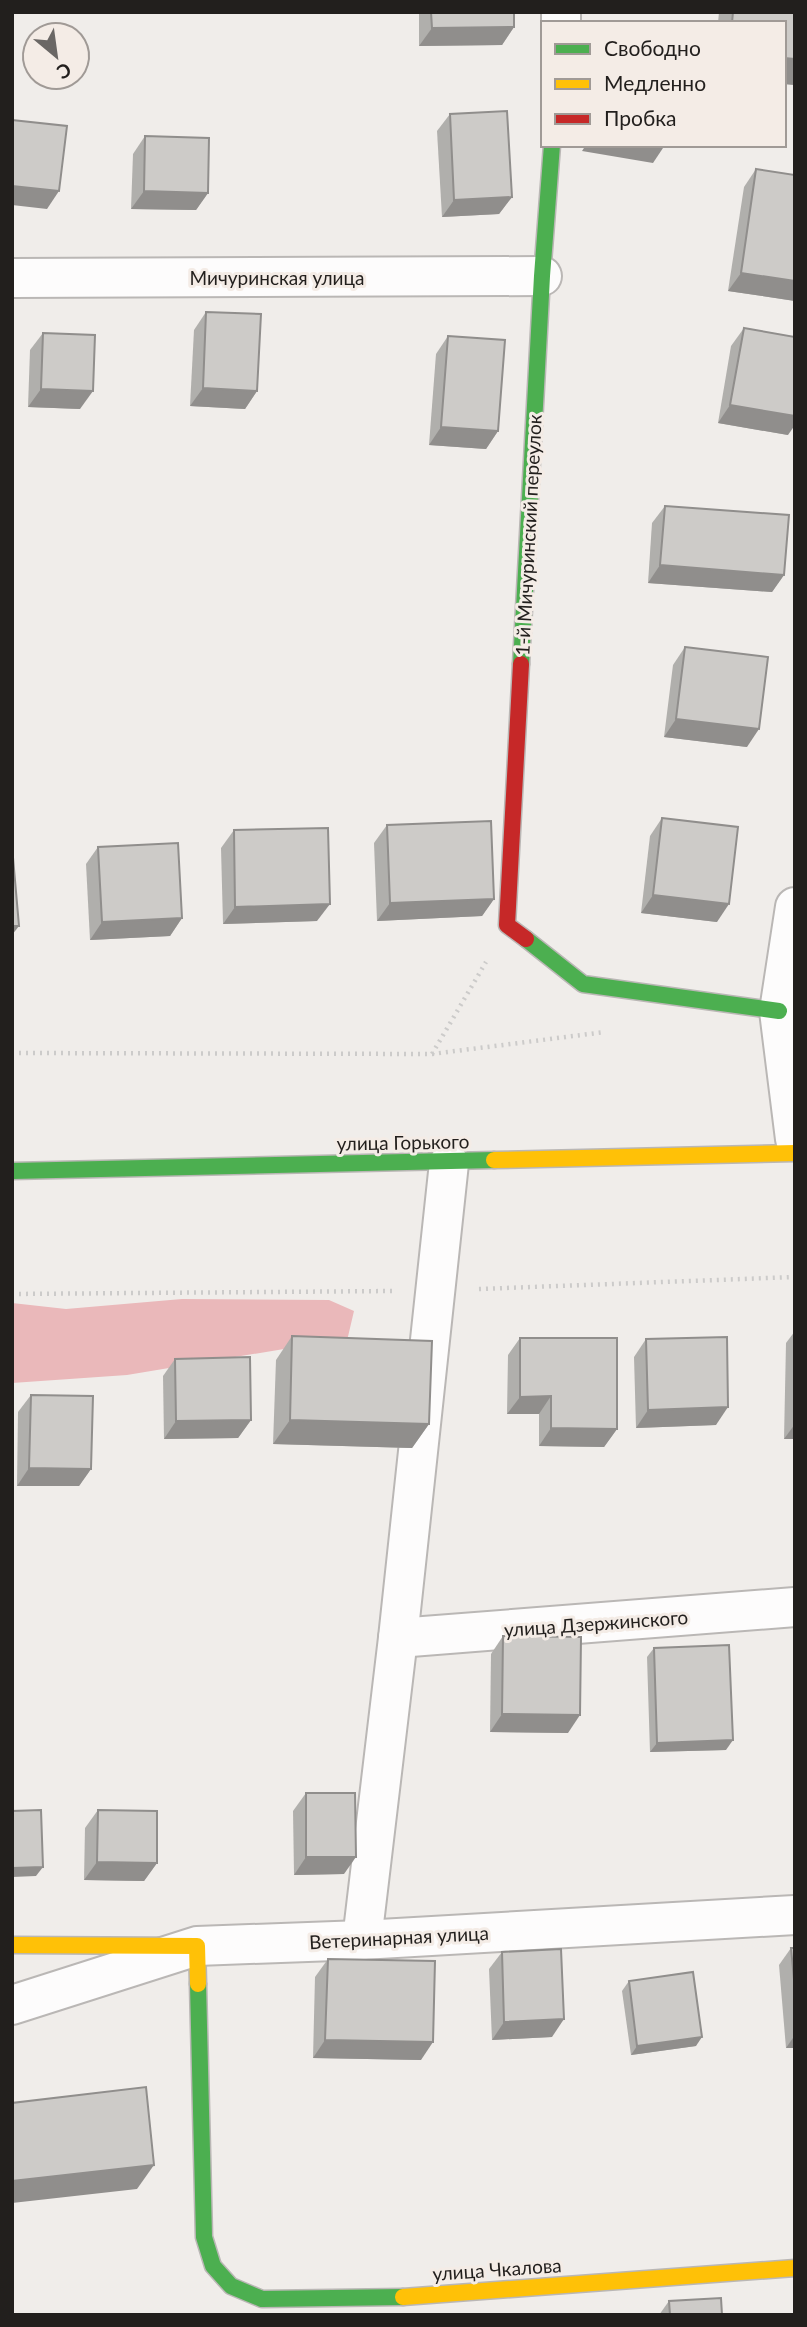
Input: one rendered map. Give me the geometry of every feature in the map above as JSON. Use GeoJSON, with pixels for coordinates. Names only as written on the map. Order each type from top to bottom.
{"type":"FeatureCollection","features":[{"type":"Feature","properties":{"kind":"street","name":"1-й Мичуринский переулок"},"geometry":{"type":"LineString","coordinates":[[507,925],[542,276],[552,147]]}},
{"type":"Feature","properties":{"kind":"street","name":"Мичуринская улица"},"geometry":{"type":"LineString","coordinates":[[12,278],[542,276]]}},
{"type":"Feature","properties":{"kind":"street"},"geometry":{"type":"LineString","coordinates":[[795,907],[779,1011],[795,1139]]}},
{"type":"Feature","properties":{"kind":"street"},"geometry":{"type":"LineString","coordinates":[[507,925],[583,984],[779,1011]]}},
{"type":"Feature","properties":{"kind":"street","name":"улица Горького"},"geometry":{"type":"LineString","coordinates":[[12,1171],[795,1153]]}},
{"type":"Feature","properties":{"kind":"street"},"geometry":{"type":"LineString","coordinates":[[362,1940],[398,1638],[449,1163]]}},
{"type":"Feature","properties":{"kind":"street","name":"улица Дзержинского"},"geometry":{"type":"LineString","coordinates":[[398,1638],[795,1608]]}},
{"type":"Feature","properties":{"kind":"street","name":"Ветеринарная улица"},"geometry":{"type":"LineString","coordinates":[[12,2005],[197,1945],[362,1940],[795,1915]]}},
{"type":"Feature","properties":{"kind":"street"},"geometry":{"type":"LineString","coordinates":[[12,1945],[197,1945]]}},
{"type":"Feature","properties":{"kind":"street","name":"улица Чкалова"},"geometry":{"type":"LineString","coordinates":[[197,1945],[204,2237],[213,2266],[231,2286],[262,2299],[378,2300],[795,2268]]}},
{"type":"Feature","properties":{"kind":"path"},"geometry":{"type":"LineString","coordinates":[[432,1054],[507,925]]}},
{"type":"Feature","properties":{"kind":"path"},"geometry":{"type":"LineString","coordinates":[[12,1053],[432,1054],[613,1031]]}},
{"type":"Feature","properties":{"kind":"shaded area"},"geometry":{"type":"Polygon","coordinates":[[[182,1299],[329,1300],[354,1311],[346,1345],[314,1344],[127,1375],[12,1383],[12,1303],[66,1309],[182,1299]]]}},
{"type":"Feature","properties":{"kind":"building"},"geometry":{"type":"Polygon","coordinates":[[[431,12],[514,12],[514,27],[432,28],[431,12]]]}},
{"type":"Feature","properties":{"kind":"building"},"geometry":{"type":"Polygon","coordinates":[[[733,12],[795,12],[795,59],[786,58],[786,21],[732,21],[733,12]]]}},
{"type":"Feature","properties":{"kind":"building"},"geometry":{"type":"Polygon","coordinates":[[[507,111],[512,197],[454,200],[450,114],[507,111]]]}},
{"type":"Feature","properties":{"kind":"building"},"geometry":{"type":"Polygon","coordinates":[[[12,120],[67,126],[59,191],[12,186],[12,120]]]}},
{"type":"Feature","properties":{"kind":"building"},"geometry":{"type":"Polygon","coordinates":[[[145,136],[209,138],[208,193],[144,191],[145,136]]]}},
{"type":"Feature","properties":{"kind":"building"},"geometry":{"type":"Polygon","coordinates":[[[756,169],[795,175],[795,281],[741,273],[756,169]]]}},
{"type":"Feature","properties":{"kind":"building"},"geometry":{"type":"Polygon","coordinates":[[[206,312],[261,314],[257,391],[203,388],[206,312]]]}},
{"type":"Feature","properties":{"kind":"building"},"geometry":{"type":"Polygon","coordinates":[[[744,328],[795,337],[795,416],[730,405],[744,328]]]}},
{"type":"Feature","properties":{"kind":"building"},"geometry":{"type":"Polygon","coordinates":[[[43,333],[95,335],[93,391],[41,389],[43,333]]]}},
{"type":"Feature","properties":{"kind":"building"},"geometry":{"type":"Polygon","coordinates":[[[448,336],[505,340],[498,431],[441,427],[448,336]]]}},
{"type":"Feature","properties":{"kind":"building"},"geometry":{"type":"Polygon","coordinates":[[[665,506],[789,515],[784,575],[660,565],[665,506]]]}},
{"type":"Feature","properties":{"kind":"building"},"geometry":{"type":"Polygon","coordinates":[[[685,647],[768,657],[759,729],[676,719],[685,647]]]}},
{"type":"Feature","properties":{"kind":"building"},"geometry":{"type":"Polygon","coordinates":[[[662,818],[738,827],[729,904],[653,895],[662,818]]]}},
{"type":"Feature","properties":{"kind":"building"},"geometry":{"type":"Polygon","coordinates":[[[491,821],[494,899],[390,903],[387,825],[491,821]]]}},
{"type":"Feature","properties":{"kind":"building"},"geometry":{"type":"Polygon","coordinates":[[[328,828],[330,904],[235,907],[234,830],[328,828]]]}},
{"type":"Feature","properties":{"kind":"building"},"geometry":{"type":"Polygon","coordinates":[[[178,843],[182,918],[102,922],[98,847],[178,843]]]}},
{"type":"Feature","properties":{"kind":"building"},"geometry":{"type":"Polygon","coordinates":[[[12,846],[19,926],[12,926],[12,846]]]}},
{"type":"Feature","properties":{"kind":"building"},"geometry":{"type":"Polygon","coordinates":[[[292,1336],[432,1341],[429,1424],[290,1420],[292,1336]]]}},
{"type":"Feature","properties":{"kind":"building"},"geometry":{"type":"Polygon","coordinates":[[[727,1337],[728,1407],[648,1410],[646,1339],[727,1337]]]}},
{"type":"Feature","properties":{"kind":"building"},"geometry":{"type":"Polygon","coordinates":[[[520,1338],[617,1338],[617,1429],[551,1428],[551,1396],[520,1397],[520,1338]]]}},
{"type":"Feature","properties":{"kind":"building"},"geometry":{"type":"Polygon","coordinates":[[[250,1357],[251,1420],[176,1421],[175,1359],[250,1357]]]}},
{"type":"Feature","properties":{"kind":"building"},"geometry":{"type":"Polygon","coordinates":[[[31,1395],[93,1396],[91,1469],[29,1468],[31,1395]]]}},
{"type":"Feature","properties":{"kind":"building"},"geometry":{"type":"Polygon","coordinates":[[[503,1636],[581,1637],[580,1715],[502,1714],[503,1636]]]}},
{"type":"Feature","properties":{"kind":"building"},"geometry":{"type":"Polygon","coordinates":[[[729,1645],[733,1740],[657,1743],[654,1648],[729,1645]]]}},
{"type":"Feature","properties":{"kind":"building"},"geometry":{"type":"Polygon","coordinates":[[[306,1793],[355,1793],[356,1857],[306,1857],[306,1793]]]}},
{"type":"Feature","properties":{"kind":"building"},"geometry":{"type":"Polygon","coordinates":[[[41,1810],[43,1867],[12,1868],[12,1811],[41,1810]]]}},
{"type":"Feature","properties":{"kind":"building"},"geometry":{"type":"Polygon","coordinates":[[[98,1810],[157,1811],[157,1863],[97,1862],[98,1810]]]}},
{"type":"Feature","properties":{"kind":"building"},"geometry":{"type":"Polygon","coordinates":[[[791,1948],[795,1948],[795,1990],[791,1948]]]}},
{"type":"Feature","properties":{"kind":"building"},"geometry":{"type":"Polygon","coordinates":[[[561,1949],[564,2019],[504,2022],[502,1952],[561,1949]]]}},
{"type":"Feature","properties":{"kind":"building"},"geometry":{"type":"Polygon","coordinates":[[[328,1959],[435,1961],[433,2042],[325,2040],[328,1959]]]}},
{"type":"Feature","properties":{"kind":"building"},"geometry":{"type":"Polygon","coordinates":[[[693,1972],[702,2037],[637,2046],[629,1981],[693,1972]]]}},
{"type":"Feature","properties":{"kind":"building"},"geometry":{"type":"Polygon","coordinates":[[[146,2087],[154,2165],[12,2181],[12,2103],[146,2087]]]}},
{"type":"Feature","properties":{"kind":"building"},"geometry":{"type":"Polygon","coordinates":[[[721,2298],[722,2315],[670,2315],[669,2301],[721,2298]]]}},
{"type":"Feature","properties":{"kind":"traffic: fast"},"geometry":{"type":"LineString","coordinates":[[521,664],[542,276],[552,147]]}},
{"type":"Feature","properties":{"kind":"traffic: fast"},"geometry":{"type":"LineString","coordinates":[[526,939],[583,984],[779,1011]]}},
{"type":"Feature","properties":{"kind":"traffic: fast"},"geometry":{"type":"LineString","coordinates":[[12,1171],[494,1160]]}},
{"type":"Feature","properties":{"kind":"traffic: fast"},"geometry":{"type":"LineString","coordinates":[[198,1984],[204,2237],[213,2266],[231,2286],[262,2299],[403,2297]]}},
{"type":"Feature","properties":{"kind":"traffic: slow"},"geometry":{"type":"LineString","coordinates":[[494,1160],[795,1153]]}},
{"type":"Feature","properties":{"kind":"traffic: slow"},"geometry":{"type":"LineString","coordinates":[[12,1945],[197,1946],[198,1984]]}},
{"type":"Feature","properties":{"kind":"traffic: slow"},"geometry":{"type":"LineString","coordinates":[[403,2297],[795,2268]]}},
{"type":"Feature","properties":{"kind":"traffic: jam"},"geometry":{"type":"LineString","coordinates":[[521,664],[507,925],[526,939]]}}]}
